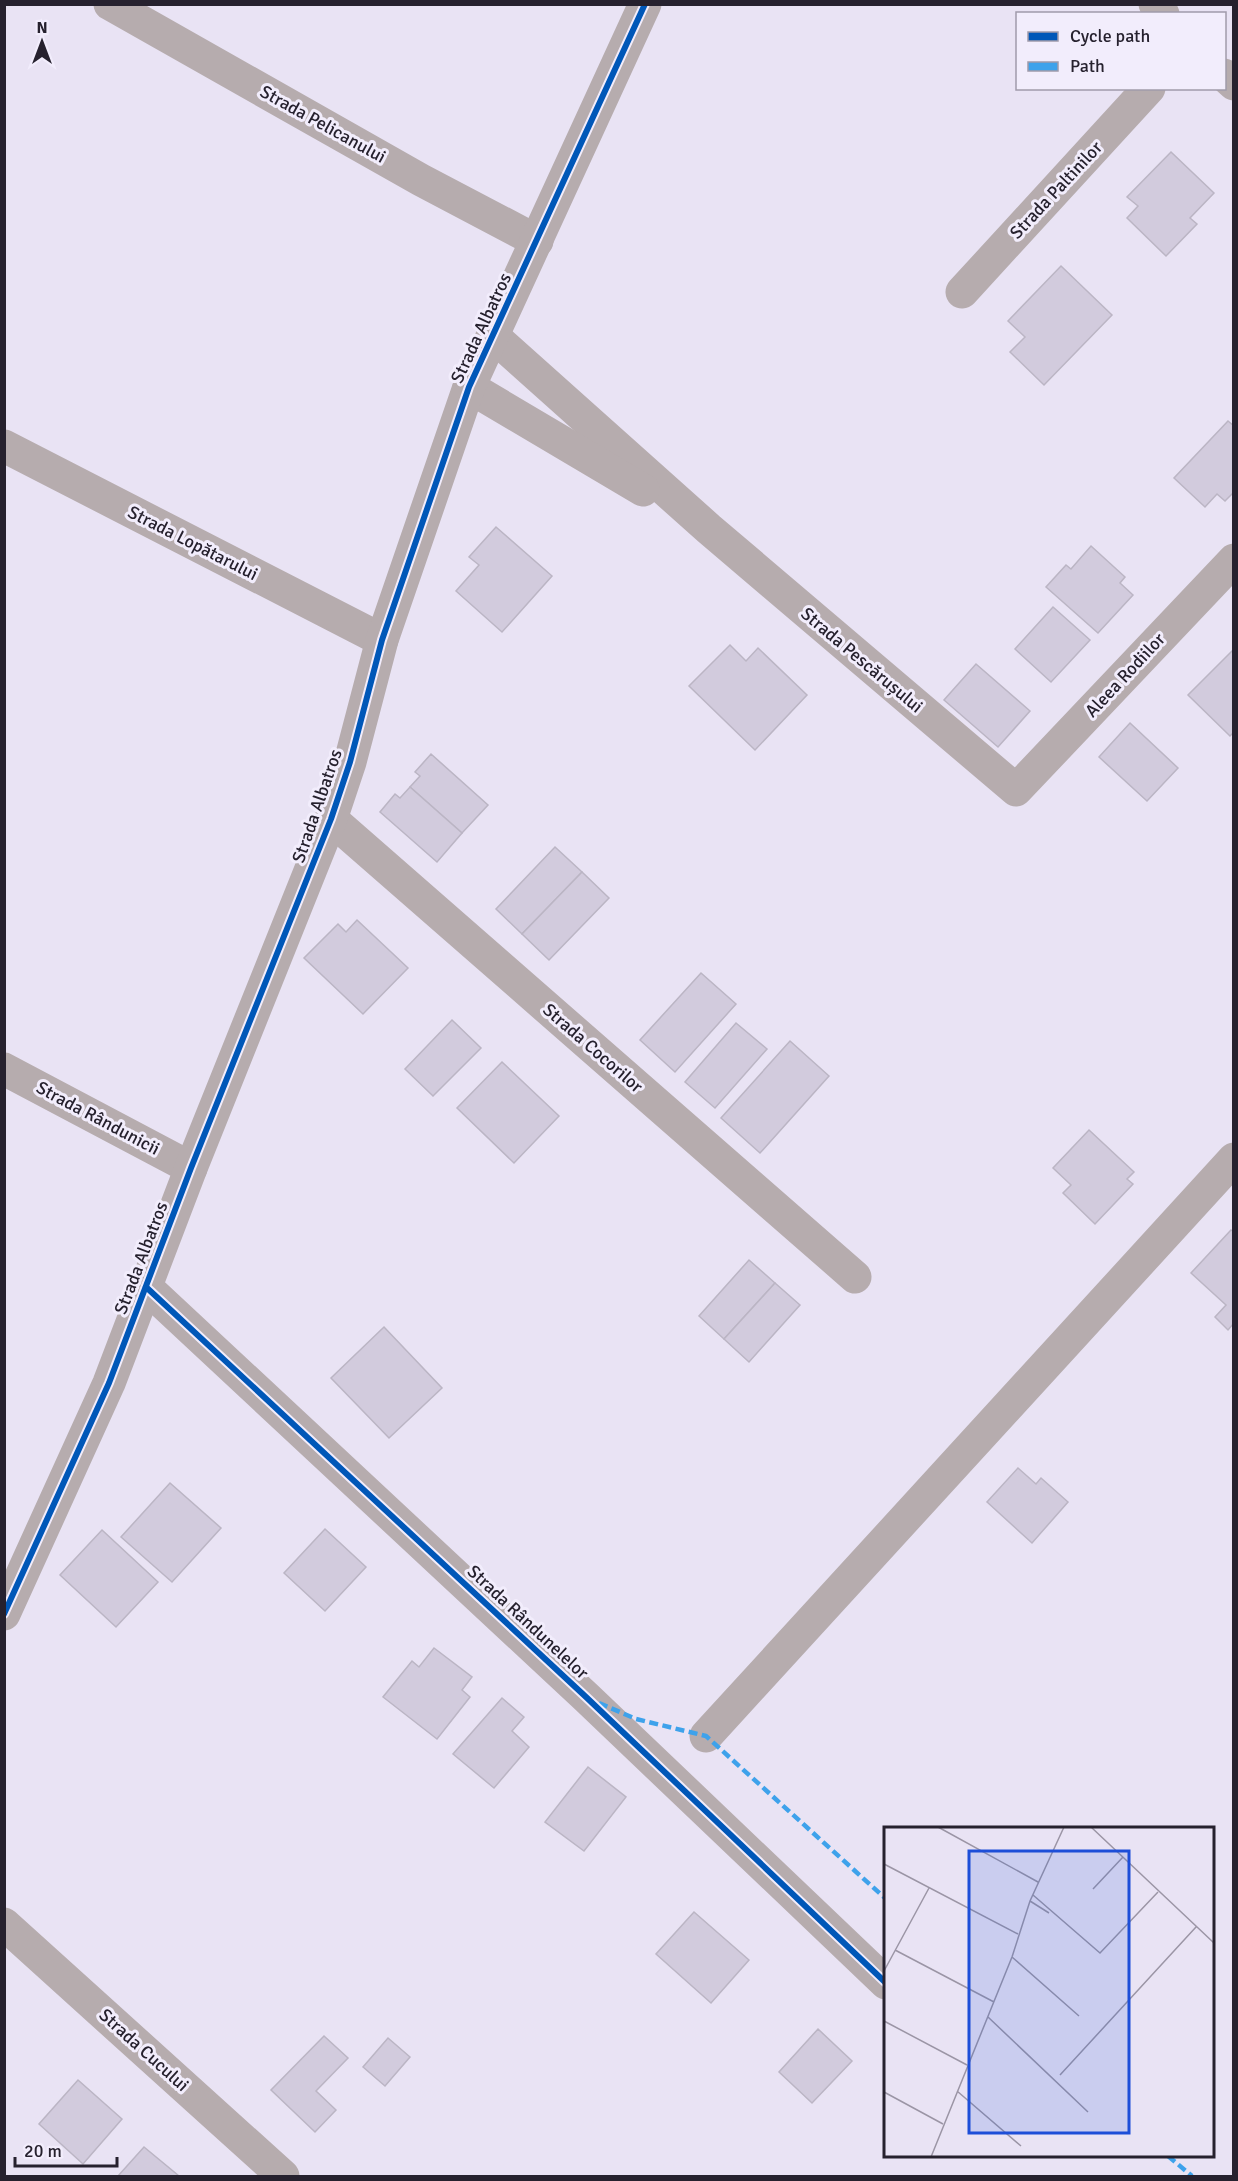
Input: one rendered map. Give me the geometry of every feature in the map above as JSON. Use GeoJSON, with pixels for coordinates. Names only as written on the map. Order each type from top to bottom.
{"type":"FeatureCollection","features":[{"type":"Feature","properties":{"kind":"street","name":"Strada Pelicanului"},"geometry":{"type":"LineString","coordinates":[[110,4],[421,180],[537,241]]}},
{"type":"Feature","properties":{"kind":"street","name":"Strada Albatros"},"geometry":{"type":"LineString","coordinates":[[4,1614],[109,1383],[191,1168],[331,819],[350,762],[382,640],[469,387],[645,4]]}},
{"type":"Feature","properties":{"kind":"street","name":"Strada Paltinilor"},"geometry":{"type":"LineString","coordinates":[[962,292],[1147,90]]}},
{"type":"Feature","properties":{"kind":"street","name":"Strada Pescărușului"},"geometry":{"type":"LineString","coordinates":[[493,336],[708,529],[1016,790]]}},
{"type":"Feature","properties":{"kind":"street","name":"Strada Pescărușului"},"geometry":{"type":"LineString","coordinates":[[469,387],[708,529]]}},
{"type":"Feature","properties":{"kind":"street","name":"Strada Lopătarului"},"geometry":{"type":"LineString","coordinates":[[4,446],[382,640]]}},
{"type":"Feature","properties":{"kind":"street","name":"Aleea Rodiilor"},"geometry":{"type":"LineString","coordinates":[[1016,790],[1233,560]]}},
{"type":"Feature","properties":{"kind":"street","name":"Strada Cocorilor"},"geometry":{"type":"LineString","coordinates":[[331,819],[855,1277]]}},
{"type":"Feature","properties":{"kind":"street","name":"Strada Rândunicii"},"geometry":{"type":"LineString","coordinates":[[4,1069],[191,1168]]}},
{"type":"Feature","properties":{"kind":"street"},"geometry":{"type":"LineString","coordinates":[[706,1736],[1233,1159]]}},
{"type":"Feature","properties":{"kind":"street","name":"Strada Rândunelelor"},"geometry":{"type":"LineString","coordinates":[[146,1287],[586,1697],[884,1982]]}},
{"type":"Feature","properties":{"kind":"street","name":"Strada Cucului"},"geometry":{"type":"LineString","coordinates":[[4,1924],[283,2176]]}},
{"type":"Feature","properties":{"kind":"building"},"geometry":{"type":"Polygon","coordinates":[[[1171,152],[1214,193],[1190,218],[1197,224],[1166,256],[1127,218],[1138,206],[1127,197],[1171,152]]]}},
{"type":"Feature","properties":{"kind":"building"},"geometry":{"type":"Polygon","coordinates":[[[1061,266],[1112,315],[1044,385],[1010,352],[1025,337],[1008,321],[1061,266]]]}},
{"type":"Feature","properties":{"kind":"building"},"geometry":{"type":"Polygon","coordinates":[[[1228,421],[1234,426],[1234,492],[1225,501],[1217,494],[1205,507],[1174,478],[1228,421]]]}},
{"type":"Feature","properties":{"kind":"building"},"geometry":{"type":"Polygon","coordinates":[[[496,527],[552,576],[502,632],[456,591],[479,565],[469,557],[496,527]]]}},
{"type":"Feature","properties":{"kind":"building"},"geometry":{"type":"Polygon","coordinates":[[[1091,546],[1125,577],[1120,583],[1133,595],[1098,633],[1046,587],[1066,565],[1071,569],[1091,546]]]}},
{"type":"Feature","properties":{"kind":"building"},"geometry":{"type":"Polygon","coordinates":[[[1053,607],[1090,640],[1051,682],[1015,649],[1053,607]]]}},
{"type":"Feature","properties":{"kind":"building"},"geometry":{"type":"Polygon","coordinates":[[[730,645],[746,661],[758,648],[807,695],[755,750],[689,686],[730,645]]]}},
{"type":"Feature","properties":{"kind":"building"},"geometry":{"type":"Polygon","coordinates":[[[1234,649],[1234,732],[1230,736],[1188,695],[1234,649]]]}},
{"type":"Feature","properties":{"kind":"building"},"geometry":{"type":"Polygon","coordinates":[[[976,664],[1030,711],[998,747],[944,700],[976,664]]]}},
{"type":"Feature","properties":{"kind":"building"},"geometry":{"type":"Polygon","coordinates":[[[1130,723],[1178,768],[1147,801],[1099,757],[1130,723]]]}},
{"type":"Feature","properties":{"kind":"building"},"geometry":{"type":"Polygon","coordinates":[[[431,754],[488,805],[462,833],[410,787],[420,776],[415,772],[431,754]]]}},
{"type":"Feature","properties":{"kind":"building"},"geometry":{"type":"Polygon","coordinates":[[[410,787],[462,833],[437,862],[380,812],[395,794],[400,798],[410,787]]]}},
{"type":"Feature","properties":{"kind":"building"},"geometry":{"type":"Polygon","coordinates":[[[555,847],[582,872],[522,934],[496,909],[555,847]]]}},
{"type":"Feature","properties":{"kind":"building"},"geometry":{"type":"Polygon","coordinates":[[[582,872],[609,898],[549,960],[522,934],[582,872]]]}},
{"type":"Feature","properties":{"kind":"building"},"geometry":{"type":"Polygon","coordinates":[[[357,920],[408,968],[363,1014],[304,958],[338,924],[346,932],[357,920]]]}},
{"type":"Feature","properties":{"kind":"building"},"geometry":{"type":"Polygon","coordinates":[[[701,973],[736,1004],[675,1072],[640,1040],[701,973]]]}},
{"type":"Feature","properties":{"kind":"building"},"geometry":{"type":"Polygon","coordinates":[[[452,1020],[481,1048],[433,1096],[405,1069],[452,1020]]]}},
{"type":"Feature","properties":{"kind":"building"},"geometry":{"type":"Polygon","coordinates":[[[736,1023],[767,1049],[715,1108],[685,1082],[736,1023]]]}},
{"type":"Feature","properties":{"kind":"building"},"geometry":{"type":"Polygon","coordinates":[[[790,1041],[829,1076],[760,1153],[721,1118],[790,1041]]]}},
{"type":"Feature","properties":{"kind":"building"},"geometry":{"type":"Polygon","coordinates":[[[502,1062],[559,1116],[514,1163],[457,1108],[502,1062]]]}},
{"type":"Feature","properties":{"kind":"building"},"geometry":{"type":"Polygon","coordinates":[[[1089,1130],[1134,1172],[1127,1179],[1133,1184],[1095,1224],[1063,1193],[1071,1185],[1053,1168],[1089,1130]]]}},
{"type":"Feature","properties":{"kind":"building"},"geometry":{"type":"Polygon","coordinates":[[[1231,1230],[1234,1232],[1234,1323],[1228,1330],[1215,1317],[1226,1305],[1191,1273],[1231,1230]]]}},
{"type":"Feature","properties":{"kind":"building"},"geometry":{"type":"Polygon","coordinates":[[[749,1260],[775,1283],[724,1339],[699,1316],[749,1260]]]}},
{"type":"Feature","properties":{"kind":"building"},"geometry":{"type":"Polygon","coordinates":[[[775,1283],[800,1305],[749,1362],[724,1339],[775,1283]]]}},
{"type":"Feature","properties":{"kind":"building"},"geometry":{"type":"Polygon","coordinates":[[[384,1327],[442,1388],[389,1438],[331,1378],[384,1327]]]}},
{"type":"Feature","properties":{"kind":"building"},"geometry":{"type":"Polygon","coordinates":[[[1018,1468],[1036,1484],[1041,1478],[1068,1502],[1032,1543],[987,1502],[1018,1468]]]}},
{"type":"Feature","properties":{"kind":"building"},"geometry":{"type":"Polygon","coordinates":[[[170,1483],[221,1528],[172,1582],[121,1537],[170,1483]]]}},
{"type":"Feature","properties":{"kind":"building"},"geometry":{"type":"Polygon","coordinates":[[[325,1529],[366,1567],[325,1611],[284,1573],[325,1529]]]}},
{"type":"Feature","properties":{"kind":"building"},"geometry":{"type":"Polygon","coordinates":[[[102,1530],[158,1582],[116,1627],[60,1575],[102,1530]]]}},
{"type":"Feature","properties":{"kind":"building"},"geometry":{"type":"Polygon","coordinates":[[[434,1648],[472,1677],[462,1690],[470,1697],[437,1739],[383,1697],[412,1661],[419,1667],[434,1648]]]}},
{"type":"Feature","properties":{"kind":"building"},"geometry":{"type":"Polygon","coordinates":[[[502,1698],[524,1717],[512,1731],[529,1747],[494,1788],[453,1754],[502,1698]]]}},
{"type":"Feature","properties":{"kind":"building"},"geometry":{"type":"Polygon","coordinates":[[[588,1767],[626,1797],[584,1851],[545,1822],[588,1767]]]}},
{"type":"Feature","properties":{"kind":"building"},"geometry":{"type":"Polygon","coordinates":[[[694,1912],[749,1960],[711,2003],[656,1954],[694,1912]]]}},
{"type":"Feature","properties":{"kind":"building"},"geometry":{"type":"Polygon","coordinates":[[[818,2029],[852,2061],[812,2103],[779,2072],[818,2029]]]}},
{"type":"Feature","properties":{"kind":"building"},"geometry":{"type":"Polygon","coordinates":[[[324,2036],[348,2058],[316,2091],[336,2110],[315,2132],[271,2090],[324,2036]]]}},
{"type":"Feature","properties":{"kind":"building"},"geometry":{"type":"Polygon","coordinates":[[[388,2038],[410,2057],[385,2086],[363,2067],[388,2038]]]}},
{"type":"Feature","properties":{"kind":"building"},"geometry":{"type":"Polygon","coordinates":[[[78,2080],[122,2119],[83,2164],[39,2124],[78,2080]]]}},
{"type":"Feature","properties":{"kind":"building"},"geometry":{"type":"Polygon","coordinates":[[[144,2147],[179,2176],[118,2176],[144,2147]]]}},
{"type":"Feature","properties":{"kind":"marked path"},"geometry":{"type":"LineString","coordinates":[[599,1703],[636,1719],[706,1736],[884,1897]]}},
{"type":"Feature","properties":{"kind":"marked path"},"geometry":{"type":"LineString","coordinates":[[1169,2157],[1192,2176]]}},
{"type":"Feature","properties":{"kind":"cycle path"},"geometry":{"type":"LineString","coordinates":[[4,1614],[109,1383],[191,1168],[331,819],[350,762],[382,640],[469,387],[645,4]]}},
{"type":"Feature","properties":{"kind":"cycle path"},"geometry":{"type":"LineString","coordinates":[[146,1287],[586,1697],[884,1981]]}}]}
